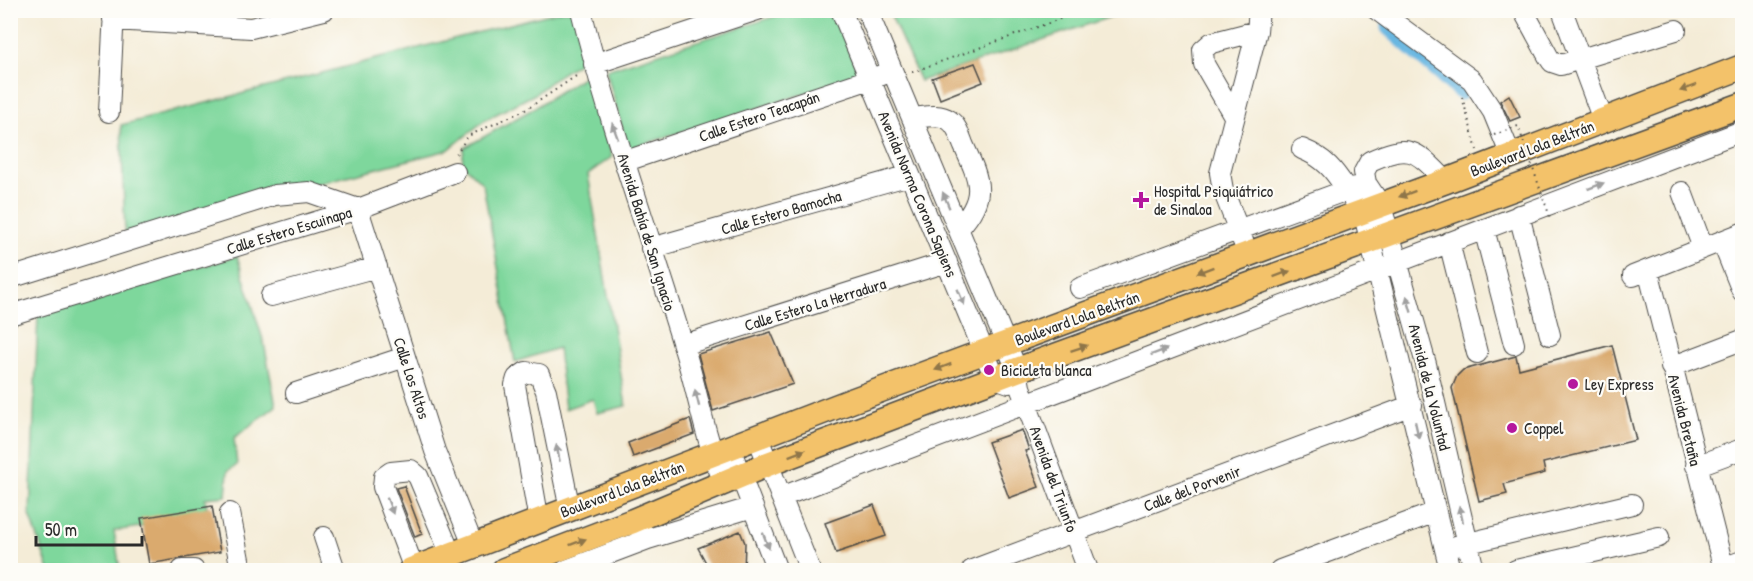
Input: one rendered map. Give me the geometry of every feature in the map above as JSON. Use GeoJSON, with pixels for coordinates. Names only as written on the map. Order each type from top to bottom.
{"type":"FeatureCollection","features":[{"type":"Feature","properties":{"kind":"main road","name":"Boulevard Lola Beltrán"},"geometry":{"type":"LineString","coordinates":[[413,570],[720,451],[1446,181],[1743,67]]}},
{"type":"Feature","properties":{"kind":"main road","name":"Boulevard Lola Beltrán"},"geometry":{"type":"LineString","coordinates":[[509,570],[641,530],[733,480],[768,464],[1014,384],[1380,238],[1576,166],[1736,114]]}},
{"type":"Feature","properties":{"kind":"street"},"geometry":{"type":"LineString","coordinates":[[109,112],[114,15],[251,28],[324,10]]}},
{"type":"Feature","properties":{"kind":"street","name":"Avenida Bahía de San Ignacio"},"geometry":{"type":"LineString","coordinates":[[581,10],[594,64],[626,161],[651,248],[720,451],[733,480],[753,507],[777,570]]}},
{"type":"Feature","properties":{"kind":"street"},"geometry":{"type":"LineString","coordinates":[[594,64],[757,10]]}},
{"type":"Feature","properties":{"kind":"street","name":"Avenida Norma Corona Sapiens"},"geometry":{"type":"LineString","coordinates":[[841,10],[947,262],[1014,384]]}},
{"type":"Feature","properties":{"kind":"street","name":"Avenida Norma Corona Sapiens"},"geometry":{"type":"LineString","coordinates":[[867,10],[958,229],[995,347]]}},
{"type":"Feature","properties":{"kind":"street"},"geometry":{"type":"LineString","coordinates":[[1254,251],[1245,228],[1220,181],[1220,165],[1257,31],[1259,10]]}},
{"type":"Feature","properties":{"kind":"street"},"geometry":{"type":"LineString","coordinates":[[1377,10],[1472,80],[1493,112],[1510,156]]}},
{"type":"Feature","properties":{"kind":"street"},"geometry":{"type":"LineString","coordinates":[[1523,10],[1552,62],[1568,65],[1676,30]]}},
{"type":"Feature","properties":{"kind":"street"},"geometry":{"type":"LineString","coordinates":[[1562,10],[1603,120]]}},
{"type":"Feature","properties":{"kind":"street"},"geometry":{"type":"LineString","coordinates":[[1234,116],[1204,64],[1203,50],[1211,43],[1257,31]]}},
{"type":"Feature","properties":{"kind":"street","name":"Calle Estero Teacapán"},"geometry":{"type":"LineString","coordinates":[[626,161],[870,79],[894,75]]}},
{"type":"Feature","properties":{"kind":"street"},"geometry":{"type":"LineString","coordinates":[[912,118],[932,116],[948,119],[954,124],[979,180],[976,206],[958,229]]}},
{"type":"Feature","properties":{"kind":"street"},"geometry":{"type":"LineString","coordinates":[[781,497],[1014,384],[1388,265],[1743,131]]}},
{"type":"Feature","properties":{"kind":"street"},"geometry":{"type":"LineString","coordinates":[[1302,149],[1325,160],[1331,166],[1344,191],[1372,207]]}},
{"type":"Feature","properties":{"kind":"street"},"geometry":{"type":"LineString","coordinates":[[1372,207],[1364,172],[1370,161],[1403,149],[1419,154],[1446,181]]}},
{"type":"Feature","properties":{"kind":"street"},"geometry":{"type":"LineString","coordinates":[[1566,198],[1576,166]]}},
{"type":"Feature","properties":{"kind":"street"},"geometry":{"type":"LineString","coordinates":[[358,209],[455,172]]}},
{"type":"Feature","properties":{"kind":"street","name":"Calle Estero Bamocha"},"geometry":{"type":"LineString","coordinates":[[651,248],[910,175]]}},
{"type":"Feature","properties":{"kind":"street"},"geometry":{"type":"LineString","coordinates":[[1080,288],[1366,183]]}},
{"type":"Feature","properties":{"kind":"street","name":"Calle Estero Escuinapa"},"geometry":{"type":"LineString","coordinates":[[10,278],[275,195],[309,192],[358,209]]}},
{"type":"Feature","properties":{"kind":"street"},"geometry":{"type":"LineString","coordinates":[[1682,192],[1704,248],[1743,233]]}},
{"type":"Feature","properties":{"kind":"street","name":"Avenida de la Voluntad"},"geometry":{"type":"LineString","coordinates":[[1372,207],[1388,265],[1426,364],[1474,570]]}},
{"type":"Feature","properties":{"kind":"street","name":"Calle Los Altos"},"geometry":{"type":"LineString","coordinates":[[358,209],[435,451],[473,545]]}},
{"type":"Feature","properties":{"kind":"street","name":"Calle Estero Escuinapa"},"geometry":{"type":"LineString","coordinates":[[10,315],[358,209]]}},
{"type":"Feature","properties":{"kind":"street"},"geometry":{"type":"LineString","coordinates":[[1519,215],[1550,335]]}},
{"type":"Feature","properties":{"kind":"street"},"geometry":{"type":"LineString","coordinates":[[1484,229],[1514,344]]}},
{"type":"Feature","properties":{"kind":"street"},"geometry":{"type":"LineString","coordinates":[[1722,241],[1743,291]]}},
{"type":"Feature","properties":{"kind":"street"},"geometry":{"type":"LineString","coordinates":[[1449,242],[1478,353]]}},
{"type":"Feature","properties":{"kind":"street","name":"Avenida Bretaña"},"geometry":{"type":"LineString","coordinates":[[1704,248],[1640,273],[1671,367],[1724,569]]}},
{"type":"Feature","properties":{"kind":"street","name":"Calle Estero La Herradura"},"geometry":{"type":"LineString","coordinates":[[683,345],[947,262]]}},
{"type":"Feature","properties":{"kind":"street","name":"Avenida de la Voluntad"},"geometry":{"type":"LineString","coordinates":[[1388,265],[1403,369],[1450,570]]}},
{"type":"Feature","properties":{"kind":"street"},"geometry":{"type":"LineString","coordinates":[[271,296],[376,267]]}},
{"type":"Feature","properties":{"kind":"street"},"geometry":{"type":"LineString","coordinates":[[1671,367],[1743,340]]}},
{"type":"Feature","properties":{"kind":"street"},"geometry":{"type":"LineString","coordinates":[[296,393],[405,357]]}},
{"type":"Feature","properties":{"kind":"street"},"geometry":{"type":"LineString","coordinates":[[1403,369],[1426,364]]}},
{"type":"Feature","properties":{"kind":"street"},"geometry":{"type":"LineString","coordinates":[[539,521],[515,385],[518,378],[526,372],[539,374],[546,391],[570,510]]}},
{"type":"Feature","properties":{"kind":"street","name":"Avenida del Triunfo"},"geometry":{"type":"LineString","coordinates":[[1014,384],[1088,570]]}},
{"type":"Feature","properties":{"kind":"street","name":"Calle del Porvenir"},"geometry":{"type":"LineString","coordinates":[[972,570],[1412,405]]}},
{"type":"Feature","properties":{"kind":"street"},"geometry":{"type":"LineString","coordinates":[[758,438],[808,565],[777,570]]}},
{"type":"Feature","properties":{"kind":"street"},"geometry":{"type":"LineString","coordinates":[[1696,466],[1743,449]]}},
{"type":"Feature","properties":{"kind":"street"},"geometry":{"type":"LineString","coordinates":[[413,570],[383,487],[384,477],[392,472],[411,470],[418,476],[451,555]]}},
{"type":"Feature","properties":{"kind":"street"},"geometry":{"type":"LineString","coordinates":[[1445,549],[1632,504]]}},
{"type":"Feature","properties":{"kind":"street"},"geometry":{"type":"LineString","coordinates":[[566,570],[641,530],[753,507]]}},
{"type":"Feature","properties":{"kind":"street"},"geometry":{"type":"LineString","coordinates":[[1280,570],[1436,512]]}},
{"type":"Feature","properties":{"kind":"street"},"geometry":{"type":"LineString","coordinates":[[231,513],[241,570]]}},
{"type":"Feature","properties":{"kind":"street"},"geometry":{"type":"LineString","coordinates":[[324,537],[336,570]]}},
{"type":"Feature","properties":{"kind":"street"},"geometry":{"type":"LineString","coordinates":[[1516,570],[1659,537]]}},
{"type":"Feature","properties":{"kind":"street"},"geometry":{"type":"LineString","coordinates":[[1724,569],[1743,561]]}},
{"type":"Feature","properties":{"kind":"street"},"geometry":{"type":"LineString","coordinates":[[182,570],[194,570]]}},
{"type":"Feature","properties":{"kind":"path"},"geometry":{"type":"LineString","coordinates":[[894,75],[1084,10]]}},
{"type":"Feature","properties":{"kind":"path"},"geometry":{"type":"LineString","coordinates":[[455,172],[456,151],[468,136],[527,109],[594,64]]}},
{"type":"Feature","properties":{"kind":"path"},"geometry":{"type":"LineString","coordinates":[[1461,93],[1482,167]]}},
{"type":"Feature","properties":{"kind":"path"},"geometry":{"type":"LineString","coordinates":[[1494,135],[1518,126],[1550,217]]}},
{"type":"Feature","properties":{"kind":"green space"},"geometry":{"type":"Polygon","coordinates":[[[833,10],[860,76],[628,149],[606,70],[792,11],[833,10]]]}},
{"type":"Feature","properties":{"kind":"green space"},"geometry":{"type":"Polygon","coordinates":[[[561,11],[574,11],[585,59],[559,75],[535,94],[485,120],[448,150],[125,233],[121,125],[561,11]]]}},
{"type":"Feature","properties":{"kind":"green space"},"geometry":{"type":"Polygon","coordinates":[[[889,11],[1128,11],[920,81],[889,11]]]}},
{"type":"Feature","properties":{"kind":"green space"},"geometry":{"type":"Polygon","coordinates":[[[590,72],[612,157],[588,174],[626,406],[597,413],[593,399],[565,409],[558,348],[515,362],[483,184],[462,164],[464,148],[531,110],[590,72]]]}},
{"type":"Feature","properties":{"kind":"green space"},"geometry":{"type":"Polygon","coordinates":[[[237,256],[264,343],[276,406],[234,438],[237,465],[228,471],[226,496],[205,498],[209,516],[114,531],[120,570],[49,570],[30,515],[38,314],[237,256]]]}},
{"type":"Feature","properties":{"kind":"building"},"geometry":{"type":"Polygon","coordinates":[[[975,63],[983,82],[940,99],[932,78],[975,63]]]}},
{"type":"Feature","properties":{"kind":"building"},"geometry":{"type":"Polygon","coordinates":[[[1509,95],[1520,117],[1510,121],[1500,101],[1509,95]]]}},
{"type":"Feature","properties":{"kind":"building"},"geometry":{"type":"Polygon","coordinates":[[[771,332],[793,384],[713,411],[698,354],[771,332]]]}},
{"type":"Feature","properties":{"kind":"building"},"geometry":{"type":"Polygon","coordinates":[[[1612,345],[1636,440],[1543,463],[1545,473],[1504,484],[1507,494],[1479,501],[1452,388],[1457,376],[1463,370],[1516,356],[1519,369],[1612,345]]]}},
{"type":"Feature","properties":{"kind":"building"},"geometry":{"type":"Polygon","coordinates":[[[690,419],[694,434],[633,457],[628,443],[690,419]]]}},
{"type":"Feature","properties":{"kind":"building"},"geometry":{"type":"Polygon","coordinates":[[[1022,430],[1029,450],[1025,451],[1039,487],[1009,498],[988,442],[1022,430]]]}},
{"type":"Feature","properties":{"kind":"building"},"geometry":{"type":"Polygon","coordinates":[[[404,486],[422,534],[415,537],[396,488],[404,486]]]}},
{"type":"Feature","properties":{"kind":"building"},"geometry":{"type":"Polygon","coordinates":[[[874,505],[886,536],[836,553],[825,523],[874,505]]]}},
{"type":"Feature","properties":{"kind":"building"},"geometry":{"type":"Polygon","coordinates":[[[212,506],[220,552],[149,564],[141,518],[212,506]]]}},
{"type":"Feature","properties":{"kind":"building"},"geometry":{"type":"Polygon","coordinates":[[[740,531],[745,543],[744,570],[710,570],[698,548],[740,531]]]}},
{"type":"Feature","properties":{"kind":"waterway"},"geometry":{"type":"LineString","coordinates":[[1388,28],[1461,93]]}},
{"type":"Feature","properties":{"kind":"place","name":"Hospital Psiquiátrico de Sinaloa"},"geometry":{"type":"Point","coordinates":[1141,200]}},
{"type":"Feature","properties":{"kind":"place","name":"Bicicleta blanca"},"geometry":{"type":"Point","coordinates":[989,370]}},
{"type":"Feature","properties":{"kind":"place","name":"Ley Express"},"geometry":{"type":"Point","coordinates":[1573,384]}},
{"type":"Feature","properties":{"kind":"place","name":"Coppel"},"geometry":{"type":"Point","coordinates":[1512,428]}}]}
